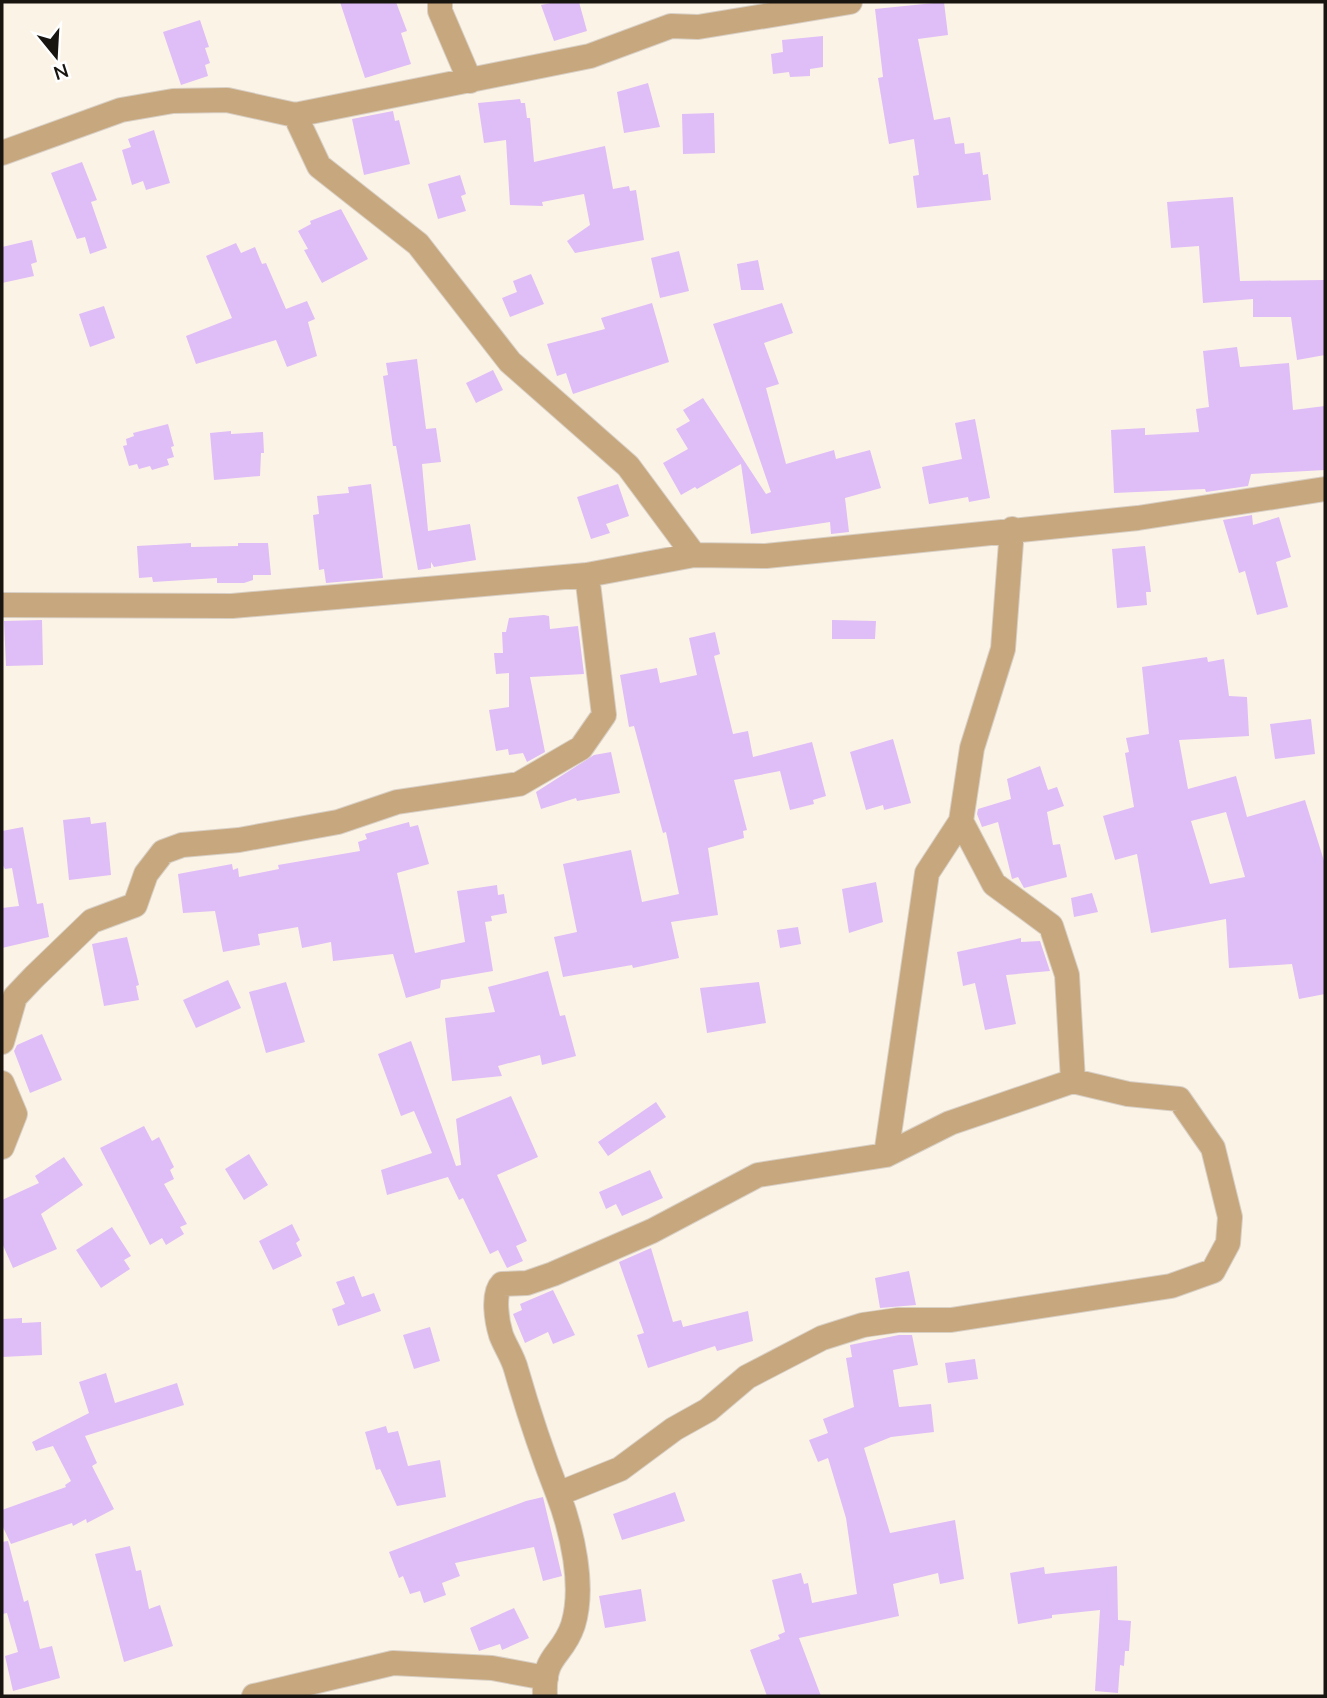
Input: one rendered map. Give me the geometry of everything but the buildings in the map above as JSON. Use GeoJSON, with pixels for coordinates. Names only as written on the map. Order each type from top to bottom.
{"type":"FeatureCollection","features":[{"type":"Feature","properties":{"kind":"street"},"geometry":{"type":"LineString","coordinates":[[440,2],[440,11],[471,81]]}},
{"type":"Feature","properties":{"kind":"street"},"geometry":{"type":"LineString","coordinates":[[2,153],[121,110],[173,101],[226,100],[295,115],[590,56],[671,26],[698,27],[849,2]]}},
{"type":"Feature","properties":{"kind":"street"},"geometry":{"type":"LineString","coordinates":[[295,115],[319,166],[361,196],[418,244],[510,362],[628,466],[694,555]]}},
{"type":"Feature","properties":{"kind":"street"},"geometry":{"type":"LineString","coordinates":[[2,605],[232,606],[587,575],[694,555],[765,556],[1138,518],[1325,489]]}},
{"type":"Feature","properties":{"kind":"street"},"geometry":{"type":"LineString","coordinates":[[886,1155],[928,873],[961,821],[972,748],[1003,649],[1013,529]]}},
{"type":"Feature","properties":{"kind":"street"},"geometry":{"type":"LineString","coordinates":[[2,1042],[15,997],[92,921],[135,905],[146,873],[163,852],[182,845],[239,840],[338,822],[397,802],[519,783],[581,748],[604,715],[587,575]]}},
{"type":"Feature","properties":{"kind":"street"},"geometry":{"type":"LineString","coordinates":[[961,821],[994,884],[1051,926],[1067,975],[1073,1081]]}},
{"type":"Feature","properties":{"kind":"street"},"geometry":{"type":"LineString","coordinates":[[254,1696],[393,1663],[492,1668],[545,1687],[545,1670],[573,1625],[576,1606],[570,1536],[516,1368],[500,1334],[497,1289],[502,1284],[527,1283],[553,1274],[652,1231],[758,1175],[886,1155],[950,1123],[1073,1081],[1128,1094],[1180,1099],[1213,1148],[1230,1217],[1228,1243],[1213,1270],[1171,1286],[951,1320],[898,1320],[863,1325],[822,1338],[747,1377],[708,1410],[674,1429],[620,1469],[558,1494]]}},
{"type":"Feature","properties":{"kind":"street"},"geometry":{"type":"LineString","coordinates":[[2,1083],[15,1114],[2,1147]]}}]}
